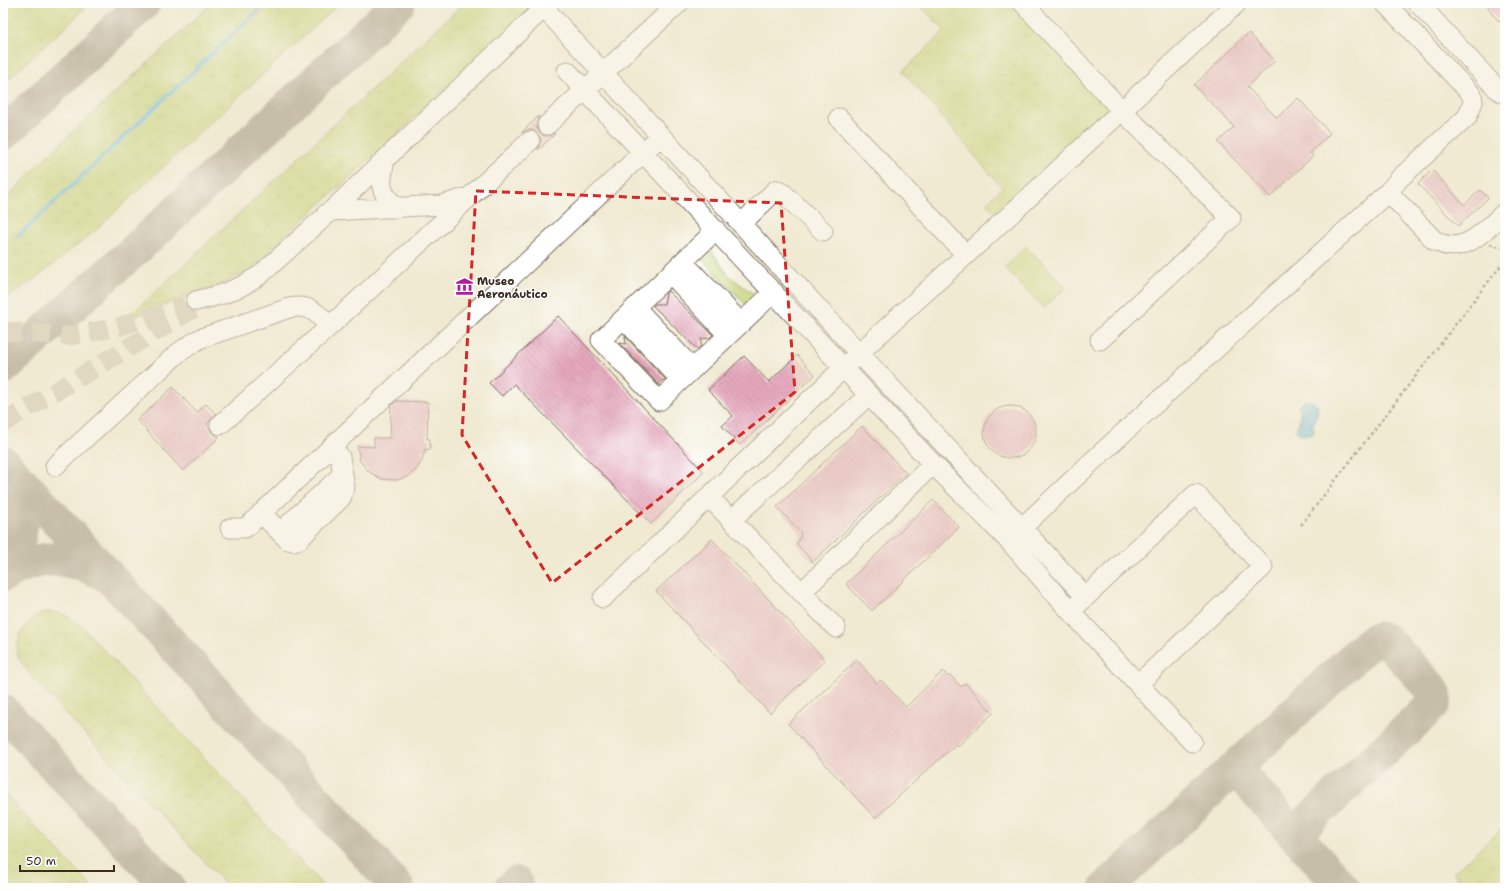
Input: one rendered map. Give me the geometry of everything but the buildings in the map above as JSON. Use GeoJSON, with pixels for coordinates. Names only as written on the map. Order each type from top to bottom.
{"type":"FeatureCollection","features":[{"type":"Feature","properties":{"kind":"street"},"geometry":{"type":"LineString","coordinates":[[547,125],[679,3]]}},
{"type":"Feature","properties":{"kind":"street"},"geometry":{"type":"LineString","coordinates":[[1023,3],[1122,111],[1231,218],[1100,340]]}},
{"type":"Feature","properties":{"kind":"street"},"geometry":{"type":"LineString","coordinates":[[603,598],[859,353],[1237,3]]}},
{"type":"Feature","properties":{"kind":"street"},"geometry":{"type":"LineString","coordinates":[[1009,541],[1098,456],[1388,192],[1400,178],[1467,117],[1473,102],[1472,95],[1385,3]]}},
{"type":"Feature","properties":{"kind":"street"},"geometry":{"type":"LineString","coordinates":[[1418,3],[1498,90],[1505,94]]}},
{"type":"Feature","properties":{"kind":"street"},"geometry":{"type":"LineString","coordinates":[[206,299],[242,286],[260,275],[331,211],[546,6],[603,74],[859,353],[1023,527],[1086,597]]}},
{"type":"Feature","properties":{"kind":"street"},"geometry":{"type":"LineString","coordinates":[[567,71],[933,464],[1009,541],[1070,611],[1192,742]]}},
{"type":"Feature","properties":{"kind":"street"},"geometry":{"type":"LineString","coordinates":[[839,118],[966,255]]}},
{"type":"Feature","properties":{"kind":"street"},"geometry":{"type":"LineString","coordinates":[[230,528],[245,528],[261,514],[661,137]]}},
{"type":"Feature","properties":{"kind":"street"},"geometry":{"type":"LineString","coordinates":[[220,425],[330,326],[427,235],[472,196],[530,141]]}},
{"type":"Feature","properties":{"kind":"street"},"geometry":{"type":"LineString","coordinates":[[385,160],[381,177],[382,186],[387,199],[397,208]]}},
{"type":"Feature","properties":{"kind":"street"},"geometry":{"type":"LineString","coordinates":[[741,224],[776,190],[784,194],[823,231]]}},
{"type":"Feature","properties":{"kind":"street"},"geometry":{"type":"LineString","coordinates":[[1388,192],[1434,240],[1448,246],[1467,244],[1479,236],[1505,212]]}},
{"type":"Feature","properties":{"kind":"street"},"geometry":{"type":"LineString","coordinates":[[331,211],[441,205],[472,196]]}},
{"type":"Feature","properties":{"kind":"street"},"geometry":{"type":"LineString","coordinates":[[418,207],[425,221],[427,235]]}},
{"type":"Feature","properties":{"kind":"street"},"geometry":{"type":"LineString","coordinates":[[716,230],[601,340],[659,401],[774,292]]}},
{"type":"Feature","properties":{"kind":"street"},"geometry":{"type":"LineString","coordinates":[[677,268],[735,329]]}},
{"type":"Feature","properties":{"kind":"street"},"geometry":{"type":"LineString","coordinates":[[55,466],[178,352],[199,339],[298,306],[311,309],[330,326]]}},
{"type":"Feature","properties":{"kind":"street"},"geometry":{"type":"LineString","coordinates":[[630,313],[687,374]]}},
{"type":"Feature","properties":{"kind":"street"},"geometry":{"type":"LineString","coordinates":[[731,520],[869,395]]}},
{"type":"Feature","properties":{"kind":"street"},"geometry":{"type":"LineString","coordinates":[[261,514],[280,532],[343,474],[340,457],[332,447]]}},
{"type":"Feature","properties":{"kind":"street"},"geometry":{"type":"LineString","coordinates":[[802,592],[933,464]]}},
{"type":"Feature","properties":{"kind":"street"},"geometry":{"type":"LineString","coordinates":[[1070,611],[1196,494],[1263,567],[1138,684]]}},
{"type":"Feature","properties":{"kind":"street"},"geometry":{"type":"LineString","coordinates":[[709,497],[836,628]]}},
{"type":"Feature","properties":{"kind":"path"},"geometry":{"type":"LineString","coordinates":[[1301,525],[1505,260]]}},
{"type":"Feature","properties":{"kind":"highlighted area"},"geometry":{"type":"Polygon","coordinates":[[[476,191],[781,203],[795,392],[552,583],[462,435],[476,191]]]}},
{"type":"Feature","properties":{"kind":"green space"},"geometry":{"type":"Polygon","coordinates":[[[3,3],[91,3],[3,84],[3,3]]]}},
{"type":"Feature","properties":{"kind":"green space"},"geometry":{"type":"Polygon","coordinates":[[[212,3],[340,3],[91,234],[39,276],[3,301],[3,202],[48,155],[212,3]]]}},
{"type":"Feature","properties":{"kind":"green space"},"geometry":{"type":"Polygon","coordinates":[[[464,3],[539,3],[248,271],[215,288],[197,292],[125,320],[464,3]]]}},
{"type":"Feature","properties":{"kind":"green space"},"geometry":{"type":"Polygon","coordinates":[[[917,3],[1013,3],[1112,111],[1000,218],[986,203],[1002,188],[903,71],[945,31],[917,3]]]}},
{"type":"Feature","properties":{"kind":"green space"},"geometry":{"type":"Polygon","coordinates":[[[1026,246],[1066,287],[1044,308],[1004,268],[1026,246]]]}},
{"type":"Feature","properties":{"kind":"green space"},"geometry":{"type":"Polygon","coordinates":[[[709,247],[728,275],[756,296],[747,306],[700,257],[709,247]]]}},
{"type":"Feature","properties":{"kind":"green space"},"geometry":{"type":"Polygon","coordinates":[[[47,612],[65,615],[87,632],[325,888],[229,888],[30,675],[22,663],[18,656],[17,650],[19,638],[25,627],[33,618],[47,612]]]}},
{"type":"Feature","properties":{"kind":"green space"},"geometry":{"type":"Polygon","coordinates":[[[3,792],[93,888],[3,888],[3,792]]]}},
{"type":"Feature","properties":{"kind":"green space"},"geometry":{"type":"Polygon","coordinates":[[[1505,826],[1505,888],[1456,888],[1461,882],[1453,873],[1505,826]]]}},
{"type":"Feature","properties":{"kind":"water"},"geometry":{"type":"Polygon","coordinates":[[[1306,400],[1314,402],[1318,406],[1317,416],[1313,423],[1314,433],[1304,436],[1296,430],[1300,418],[1298,406],[1306,400]]]}},
{"type":"Feature","properties":{"kind":"waterway"},"geometry":{"type":"LineString","coordinates":[[17,237],[266,3]]}},
{"type":"Feature","properties":{"kind":"taxiway"},"geometry":{"type":"LineString","coordinates":[[3,134],[144,3]]}},
{"type":"Feature","properties":{"kind":"taxiway"},"geometry":{"type":"LineString","coordinates":[[3,368],[147,239],[399,3]]}},
{"type":"Feature","properties":{"kind":"taxiway"},"geometry":{"type":"LineString","coordinates":[[3,462],[398,888]]}},
{"type":"Feature","properties":{"kind":"taxiway"},"geometry":{"type":"LineString","coordinates":[[4,575],[20,536],[21,525],[19,502],[12,473]]}},
{"type":"Feature","properties":{"kind":"taxiway"},"geometry":{"type":"LineString","coordinates":[[3,575],[30,563],[43,560],[67,561],[79,564],[106,575]]}},
{"type":"Feature","properties":{"kind":"taxiway"},"geometry":{"type":"LineString","coordinates":[[1106,888],[1369,643],[1377,639],[1386,640],[1433,690],[1435,695],[1434,704],[1307,822]]}},
{"type":"Feature","properties":{"kind":"taxiway"},"geometry":{"type":"LineString","coordinates":[[3,711],[169,888]]}},
{"type":"Feature","properties":{"kind":"taxiway"},"geometry":{"type":"LineString","coordinates":[[1248,783],[1343,888]]}},
{"type":"Feature","properties":{"kind":"taxiway"},"geometry":{"type":"LineString","coordinates":[[511,888],[516,883]]}},
{"type":"Feature","properties":{"kind":"tunnel"},"geometry":{"type":"LineString","coordinates":[[3,423],[210,299]]}},
{"type":"Feature","properties":{"kind":"tunnel"},"geometry":{"type":"LineString","coordinates":[[3,331],[70,336],[118,327],[185,305]]}},
{"type":"Feature","properties":{"kind":"place","name":"Museo Aeronáutico"},"geometry":{"type":"Point","coordinates":[464,287]}}]}
